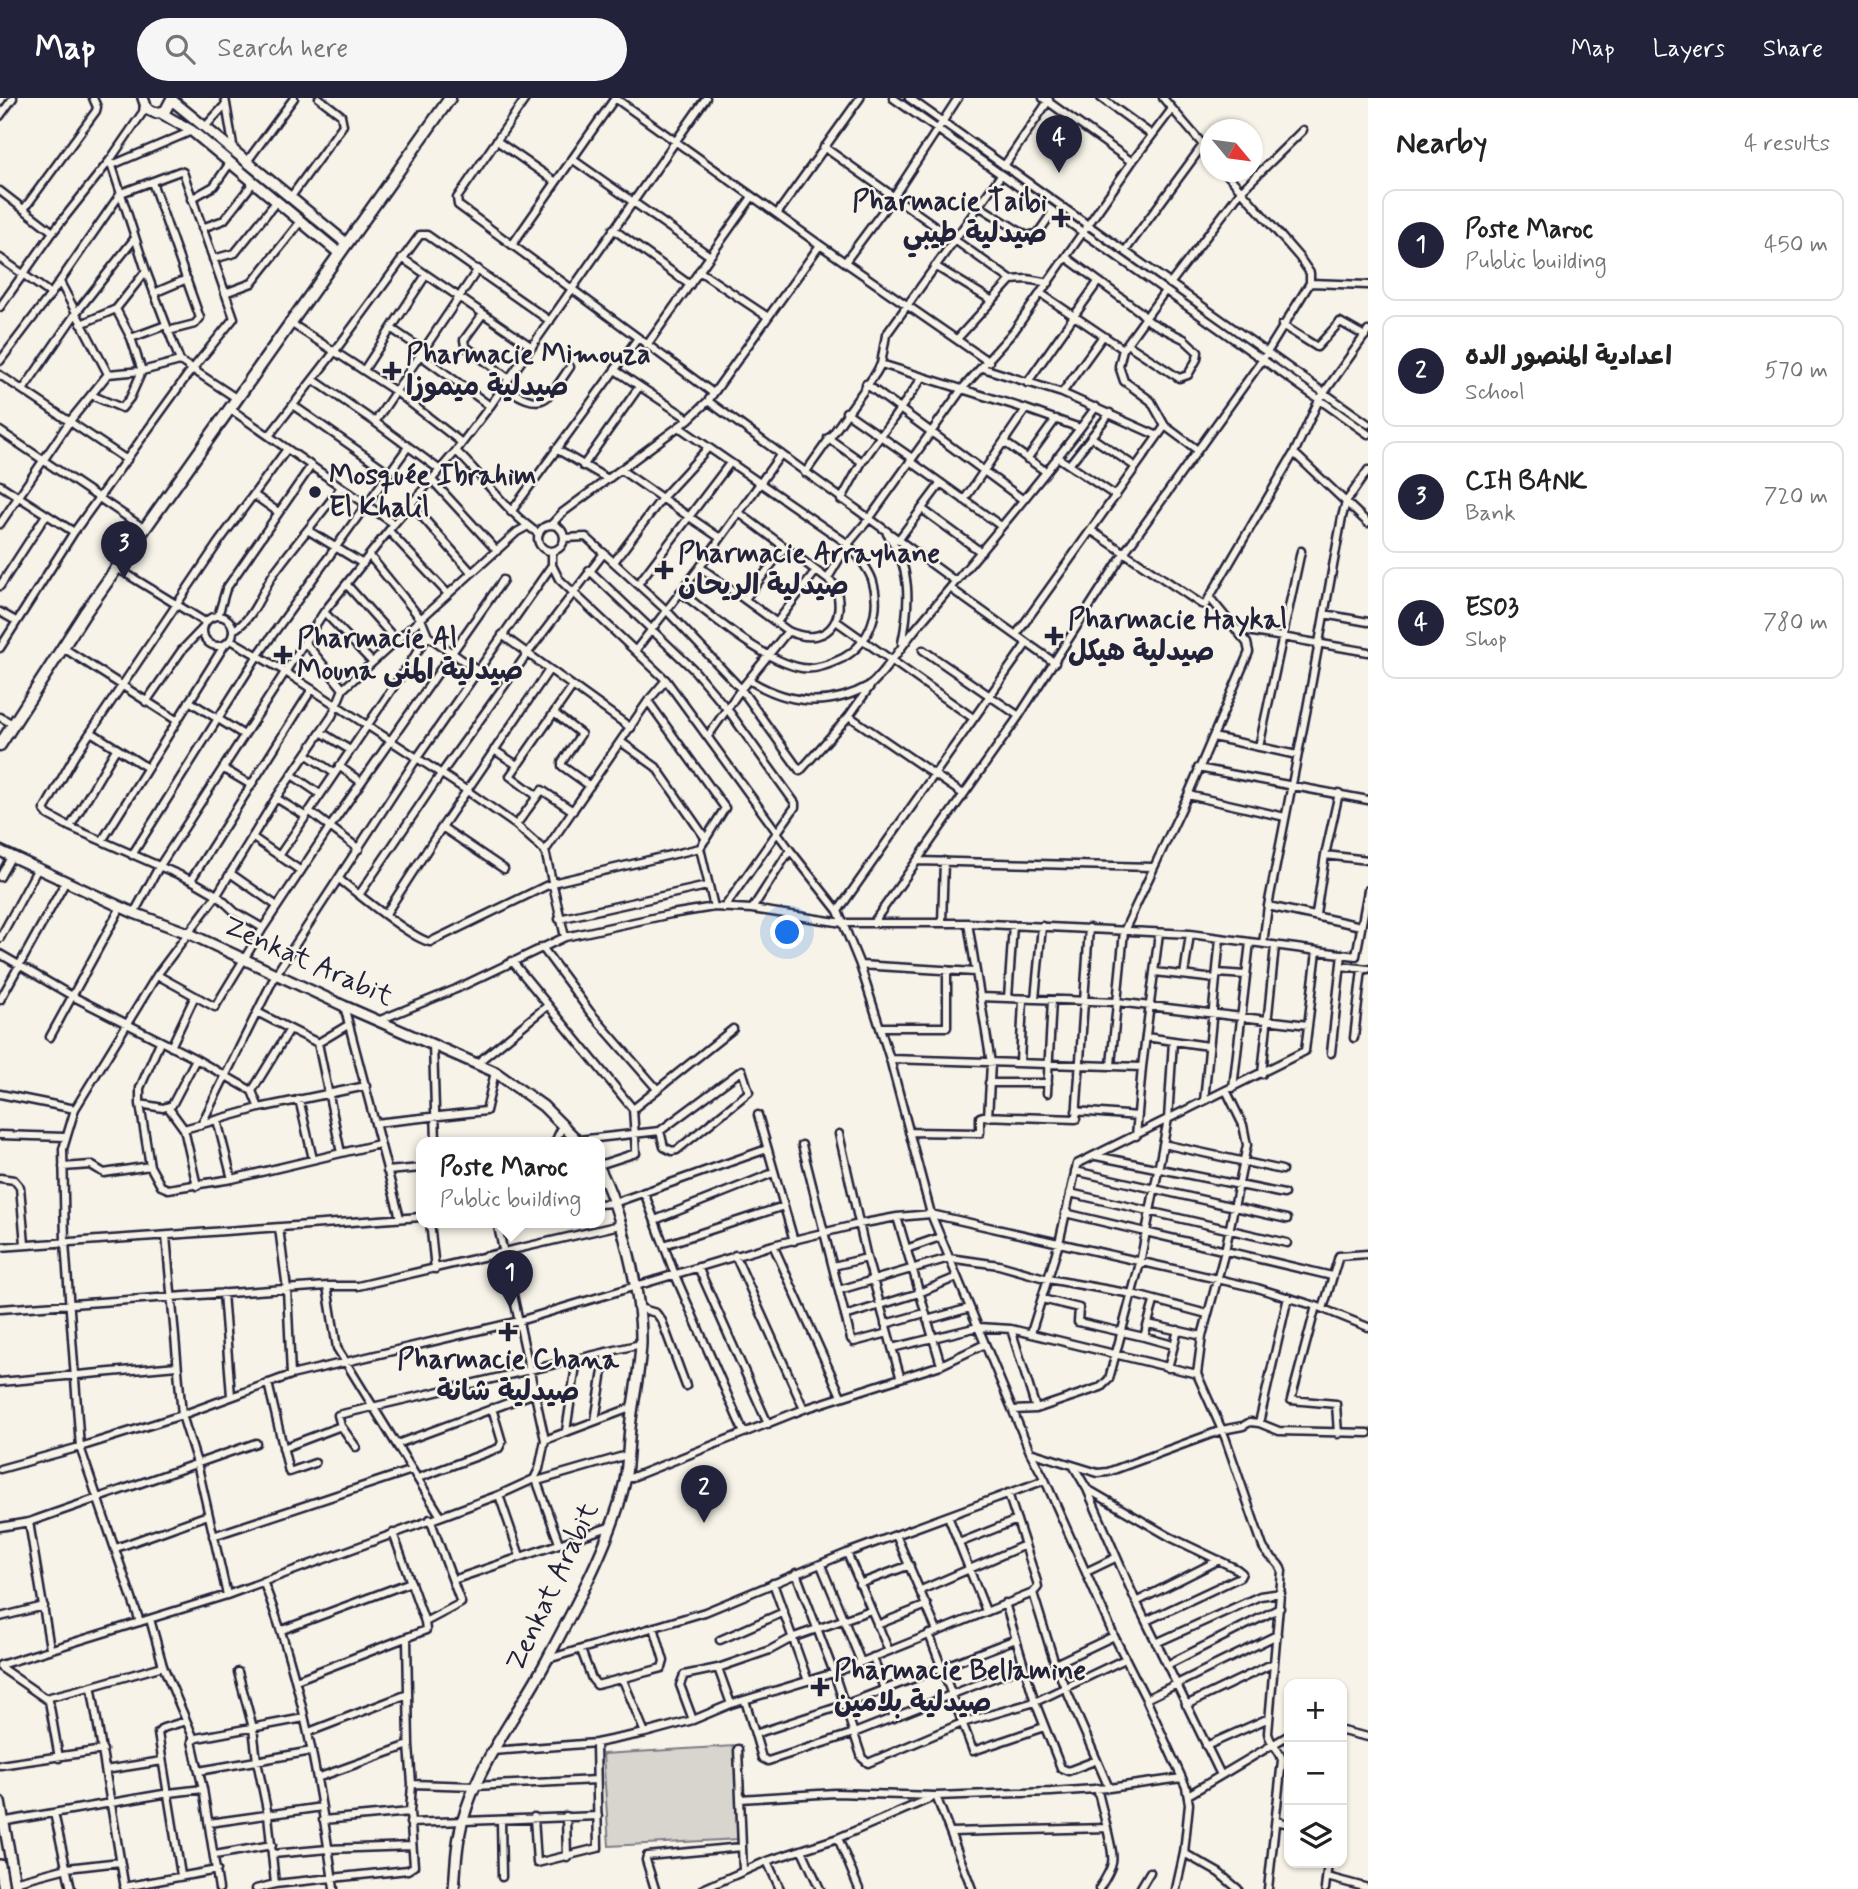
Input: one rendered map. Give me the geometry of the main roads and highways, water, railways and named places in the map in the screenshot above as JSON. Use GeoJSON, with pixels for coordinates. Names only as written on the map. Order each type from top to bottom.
{"type":"FeatureCollection","features":[{"type":"Feature","properties":{"kind":"main road"},"geometry":{"type":"LineString","coordinates":[[0,745],[62,647],[289,322],[450,98]]}},
{"type":"Feature","properties":{"kind":"place","name":"ES03"},"geometry":{"type":"Point","coordinates":[1059,173]}},
{"type":"Feature","properties":{"kind":"place","name":"Pharmacie Taibi صيدلية طيبي"},"geometry":{"type":"Point","coordinates":[1061,218]}},
{"type":"Feature","properties":{"kind":"place","name":"Pharmacie Mimouza صيدلية ميموزا"},"geometry":{"type":"Point","coordinates":[392,371]}},
{"type":"Feature","properties":{"kind":"place","name":"Mosquée Ibrahim El Khalil"},"geometry":{"type":"Point","coordinates":[315,492]}},
{"type":"Feature","properties":{"kind":"place","name":"Pharmacie Arrayhane صيدلية الريحان"},"geometry":{"type":"Point","coordinates":[664,570]}},
{"type":"Feature","properties":{"kind":"place","name":"CIH BANK"},"geometry":{"type":"Point","coordinates":[124,579]}},
{"type":"Feature","properties":{"kind":"place","name":"Pharmacie Haykal صيدلية هيكل"},"geometry":{"type":"Point","coordinates":[1054,636]}},
{"type":"Feature","properties":{"kind":"place","name":"Pharmacie Al Mouna صيدلية المنى"},"geometry":{"type":"Point","coordinates":[283,655]}},
{"type":"Feature","properties":{"kind":"place","name":"Poste Maroc"},"geometry":{"type":"Point","coordinates":[510,1308]}},
{"type":"Feature","properties":{"kind":"place","name":"Pharmacie Chana صيدلية شانة"},"geometry":{"type":"Point","coordinates":[508,1332]}},
{"type":"Feature","properties":{"kind":"place","name":"اعدادية المنصور الده"},"geometry":{"type":"Point","coordinates":[704,1523]}},
{"type":"Feature","properties":{"kind":"place","name":"Pharmacie Bellamine صيدلية بلامين"},"geometry":{"type":"Point","coordinates":[820,1687]}}]}
